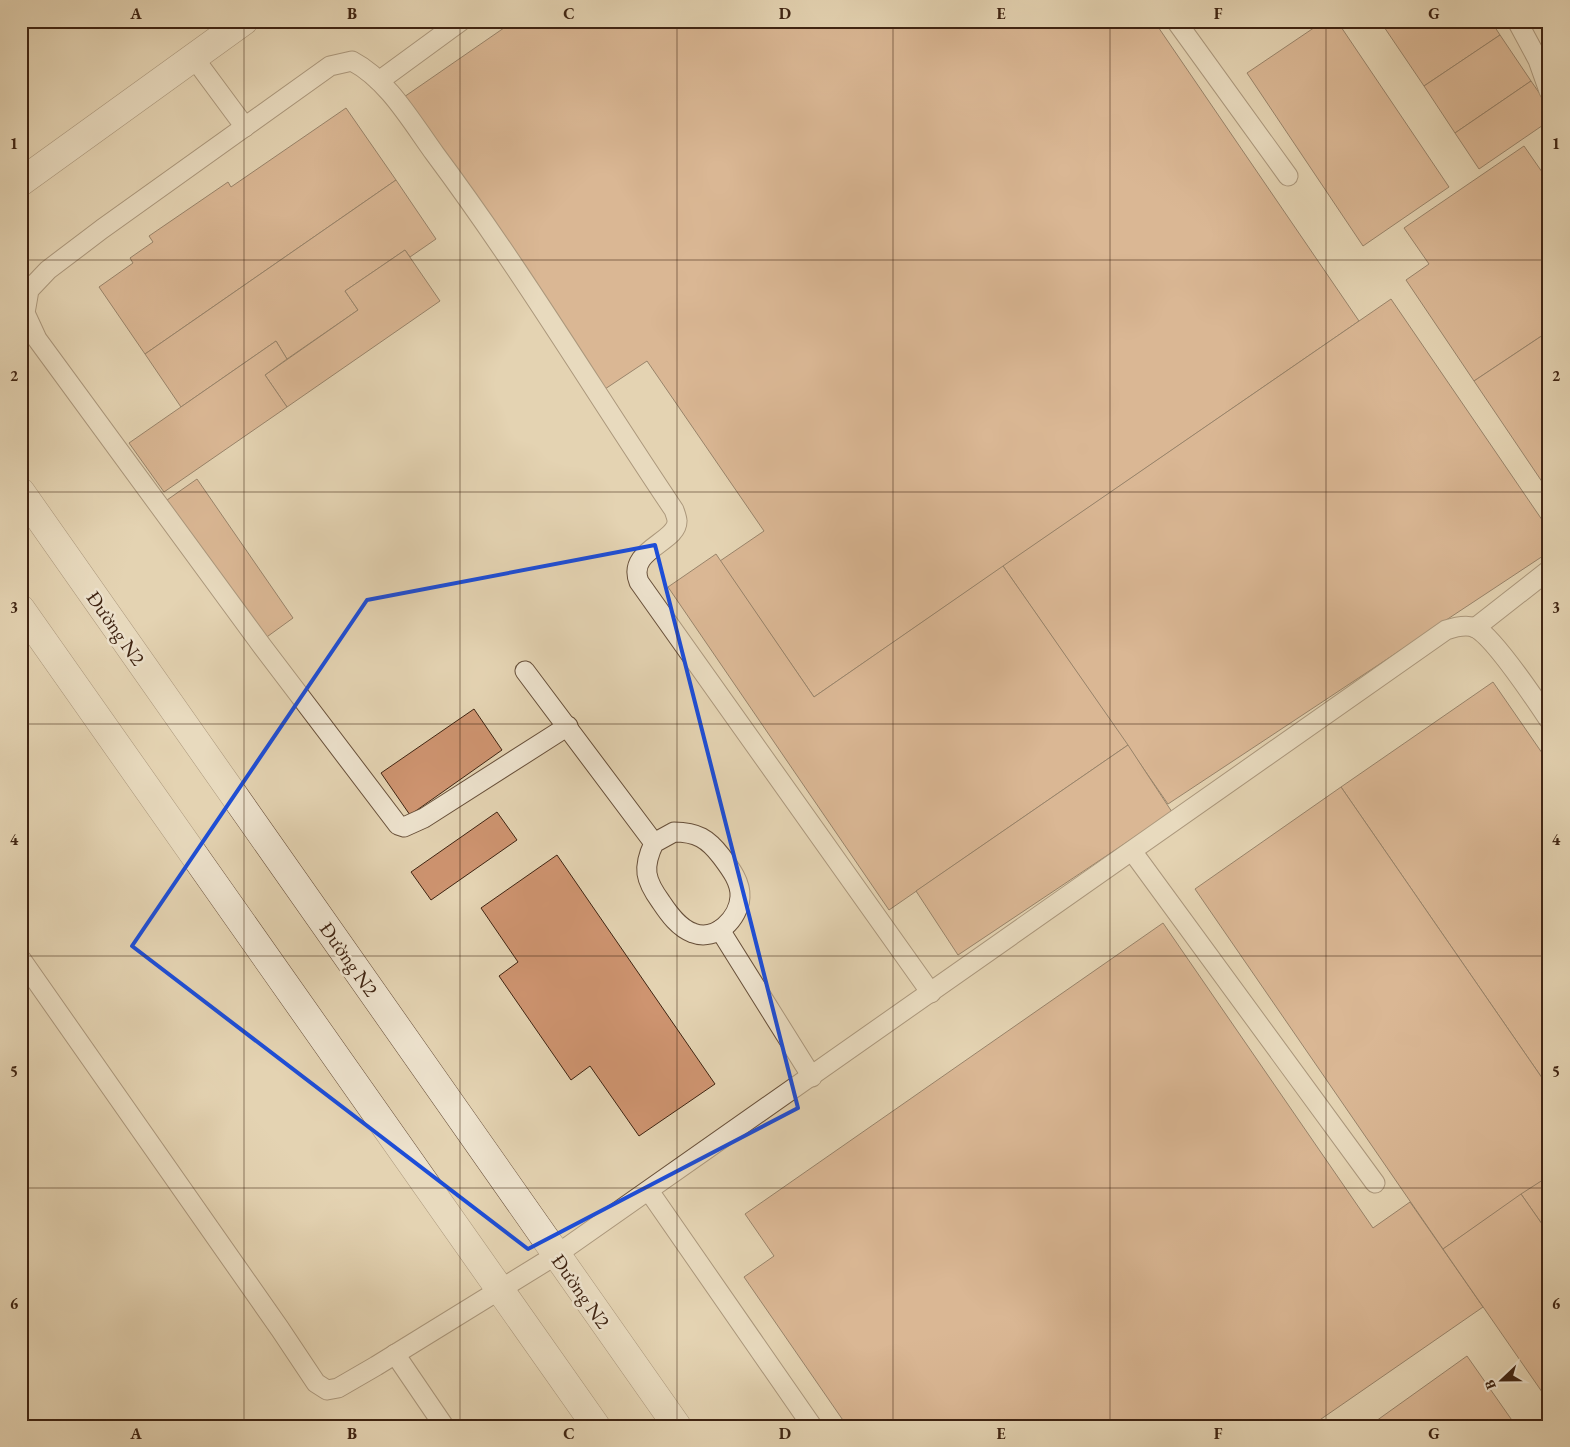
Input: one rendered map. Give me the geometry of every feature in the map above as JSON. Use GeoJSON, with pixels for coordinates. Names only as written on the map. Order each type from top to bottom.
{"type":"FeatureCollection","features":[{"type":"Feature","properties":{"kind":"street"},"geometry":{"type":"LineString","coordinates":[[21,182],[244,21]]}},
{"type":"Feature","properties":{"kind":"street","name":"Đường N2"},"geometry":{"type":"LineString","coordinates":[[21,492],[677,1426]]}},
{"type":"Feature","properties":{"kind":"street"},"geometry":{"type":"LineString","coordinates":[[21,609],[596,1426]]}},
{"type":"Feature","properties":{"kind":"lane"},"geometry":{"type":"LineString","coordinates":[[379,81],[462,21]]}},
{"type":"Feature","properties":{"kind":"lane"},"geometry":{"type":"LineString","coordinates":[[1176,21],[1288,176]]}},
{"type":"Feature","properties":{"kind":"lane"},"geometry":{"type":"LineString","coordinates":[[1517,21],[1538,60],[1549,91]]}},
{"type":"Feature","properties":{"kind":"lane"},"geometry":{"type":"LineString","coordinates":[[194,58],[245,127]]}},
{"type":"Feature","properties":{"kind":"lane"},"geometry":{"type":"LineString","coordinates":[[568,726],[418,822],[404,827],[398,824],[262,646],[37,339],[25,313],[30,290],[48,270],[330,66],[352,61],[368,69],[379,81],[477,211],[674,510],[677,521],[676,528],[646,554],[636,566],[639,582],[931,993]]}},
{"type":"Feature","properties":{"kind":"lane"},"geometry":{"type":"LineString","coordinates":[[1475,628],[1549,570]]}},
{"type":"Feature","properties":{"kind":"lane"},"geometry":{"type":"LineString","coordinates":[[21,960],[316,1383],[327,1390],[338,1388],[556,1255],[1446,630],[1458,626],[1475,628],[1491,642],[1547,713]]}},
{"type":"Feature","properties":{"kind":"lane"},"geometry":{"type":"LineString","coordinates":[[525,671],[654,843]]}},
{"type":"Feature","properties":{"kind":"lane"},"geometry":{"type":"LineString","coordinates":[[674,832],[698,834],[712,844],[735,874],[740,896],[736,914],[720,930],[708,934],[694,934],[680,926],[661,903],[647,881],[647,867],[654,843],[674,832]]}},
{"type":"Feature","properties":{"kind":"lane"},"geometry":{"type":"LineString","coordinates":[[1132,851],[1375,1183]]}},
{"type":"Feature","properties":{"kind":"lane"},"geometry":{"type":"LineString","coordinates":[[720,930],[812,1077]]}},
{"type":"Feature","properties":{"kind":"lane"},"geometry":{"type":"LineString","coordinates":[[648,1191],[812,1426]]}},
{"type":"Feature","properties":{"kind":"lane"},"geometry":{"type":"LineString","coordinates":[[395,1354],[444,1426]]}},
{"type":"Feature","properties":{"kind":"highlighted area"},"geometry":{"type":"Polygon","coordinates":[[[655,545],[798,1108],[528,1249],[132,946],[367,600],[655,545]]]}},
{"type":"Feature","properties":{"kind":"building"},"geometry":{"type":"Polygon","coordinates":[[[514,21],[1154,21],[1359,321],[814,697],[720,561],[764,531],[647,361],[605,389],[404,97],[514,21]]]}},
{"type":"Feature","properties":{"kind":"building"},"geometry":{"type":"Polygon","coordinates":[[[1324,21],[1337,21],[1449,187],[1363,246],[1247,73],[1324,21]]]}},
{"type":"Feature","properties":{"kind":"building"},"geometry":{"type":"Polygon","coordinates":[[[1380,21],[1491,21],[1500,35],[1424,86],[1380,21]]]}},
{"type":"Feature","properties":{"kind":"building"},"geometry":{"type":"Polygon","coordinates":[[[1500,35],[1531,81],[1455,133],[1424,86],[1500,35]]]}},
{"type":"Feature","properties":{"kind":"building"},"geometry":{"type":"Polygon","coordinates":[[[1531,81],[1549,107],[1549,121],[1479,169],[1455,133],[1531,81]]]}},
{"type":"Feature","properties":{"kind":"building"},"geometry":{"type":"Polygon","coordinates":[[[346,108],[396,180],[145,354],[99,287],[133,263],[130,258],[153,242],[149,236],[228,182],[231,187],[346,108]]]}},
{"type":"Feature","properties":{"kind":"building"},"geometry":{"type":"Polygon","coordinates":[[[1524,146],[1549,182],[1549,331],[1474,381],[1406,280],[1429,264],[1404,228],[1524,146]]]}},
{"type":"Feature","properties":{"kind":"building"},"geometry":{"type":"Polygon","coordinates":[[[396,180],[436,239],[410,257],[405,250],[345,291],[358,310],[287,359],[276,341],[181,407],[145,354],[396,180]]]}},
{"type":"Feature","properties":{"kind":"building"},"geometry":{"type":"Polygon","coordinates":[[[405,250],[440,301],[287,407],[265,375],[358,310],[345,291],[405,250]]]}},
{"type":"Feature","properties":{"kind":"building"},"geometry":{"type":"Polygon","coordinates":[[[1391,299],[1549,530],[1549,552],[1168,804],[1003,566],[1391,299]]]}},
{"type":"Feature","properties":{"kind":"building"},"geometry":{"type":"Polygon","coordinates":[[[1549,331],[1549,492],[1474,381],[1549,331]]]}},
{"type":"Feature","properties":{"kind":"building"},"geometry":{"type":"Polygon","coordinates":[[[276,341],[287,359],[265,375],[287,407],[164,492],[129,443],[276,341]]]}},
{"type":"Feature","properties":{"kind":"building"},"geometry":{"type":"Polygon","coordinates":[[[197,479],[293,618],[264,639],[167,500],[197,479]]]}},
{"type":"Feature","properties":{"kind":"building"},"geometry":{"type":"Polygon","coordinates":[[[716,554],[814,697],[1003,566],[1128,745],[889,910],[668,587],[716,554]]]}},
{"type":"Feature","properties":{"kind":"building"},"geometry":{"type":"Polygon","coordinates":[[[1493,682],[1549,763],[1549,1088],[1341,787],[1493,682]]]}},
{"type":"Feature","properties":{"kind":"building"},"geometry":{"type":"Polygon","coordinates":[[[474,709],[502,750],[410,815],[381,773],[474,709]]]}},
{"type":"Feature","properties":{"kind":"building"},"geometry":{"type":"Polygon","coordinates":[[[1128,745],[1172,812],[958,955],[916,891],[1128,745]]]}},
{"type":"Feature","properties":{"kind":"building"},"geometry":{"type":"Polygon","coordinates":[[[1341,787],[1549,1088],[1549,1176],[1443,1249],[1195,889],[1341,787]]]}},
{"type":"Feature","properties":{"kind":"building"},"geometry":{"type":"Polygon","coordinates":[[[497,812],[517,840],[431,900],[411,872],[497,812]]]}},
{"type":"Feature","properties":{"kind":"building"},"geometry":{"type":"Polygon","coordinates":[[[557,855],[715,1084],[639,1136],[590,1066],[571,1080],[499,976],[518,962],[481,908],[557,855]]]}},
{"type":"Feature","properties":{"kind":"building"},"geometry":{"type":"Polygon","coordinates":[[[1163,923],[1373,1228],[1410,1202],[1483,1307],[1311,1426],[847,1426],[744,1277],[774,1256],[745,1214],[1163,923]]]}},
{"type":"Feature","properties":{"kind":"building"},"geometry":{"type":"Polygon","coordinates":[[[1549,1176],[1549,1234],[1521,1194],[1549,1176]]]}},
{"type":"Feature","properties":{"kind":"building"},"geometry":{"type":"Polygon","coordinates":[[[1521,1194],[1549,1234],[1549,1402],[1443,1249],[1521,1194]]]}},
{"type":"Feature","properties":{"kind":"building"},"geometry":{"type":"Polygon","coordinates":[[[1467,1356],[1516,1426],[1369,1426],[1467,1356]]]}}]}
